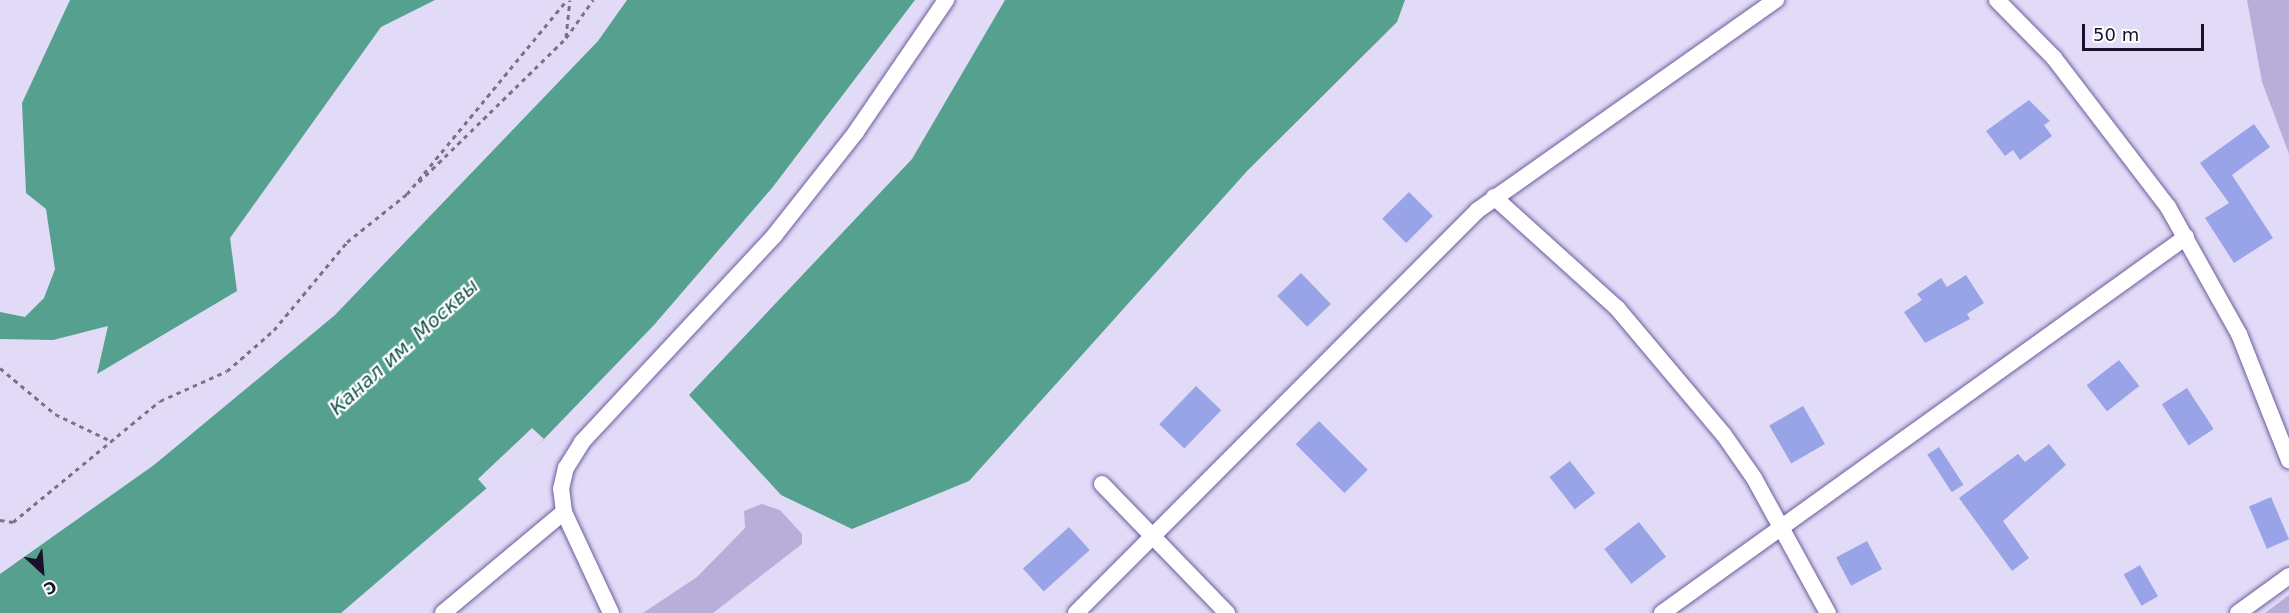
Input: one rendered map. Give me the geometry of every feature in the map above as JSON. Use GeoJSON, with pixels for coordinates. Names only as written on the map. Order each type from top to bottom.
{"type":"FeatureCollection","features":[{"type":"Feature","properties":{"kind":"street"},"geometry":{"type":"LineString","coordinates":[[611,613],[564,512],[561,489],[566,468],[582,442],[774,236],[856,132],[946,0]]}},
{"type":"Feature","properties":{"kind":"street"},"geometry":{"type":"LineString","coordinates":[[1076,613],[1494,197],[1776,0]]}},
{"type":"Feature","properties":{"kind":"street"},"geometry":{"type":"LineString","coordinates":[[1997,0],[2110,126],[2186,237],[2239,334],[2289,460]]}},
{"type":"Feature","properties":{"kind":"street"},"geometry":{"type":"LineString","coordinates":[[1494,197],[1617,308],[1662,357],[1724,435],[1781,523],[1828,613]]}},
{"type":"Feature","properties":{"kind":"street"},"geometry":{"type":"LineString","coordinates":[[1662,613],[1781,523],[2186,237]]}},
{"type":"Feature","properties":{"kind":"street"},"geometry":{"type":"LineString","coordinates":[[1102,484],[1155,534],[1227,613]]}},
{"type":"Feature","properties":{"kind":"street"},"geometry":{"type":"LineString","coordinates":[[443,613],[564,512]]}},
{"type":"Feature","properties":{"kind":"street"},"geometry":{"type":"LineString","coordinates":[[2238,613],[2289,576]]}},
{"type":"Feature","properties":{"kind":"path"},"geometry":{"type":"LineString","coordinates":[[566,38],[569,0]]}},
{"type":"Feature","properties":{"kind":"path"},"geometry":{"type":"LineString","coordinates":[[406,194],[569,0]]}},
{"type":"Feature","properties":{"kind":"path"},"geometry":{"type":"LineString","coordinates":[[0,520],[13,522],[160,402],[227,370],[274,330],[347,242],[406,194],[566,38],[593,0]]}},
{"type":"Feature","properties":{"kind":"path"},"geometry":{"type":"LineString","coordinates":[[0,368],[55,414],[111,441]]}},
{"type":"Feature","properties":{"kind":"shaded area"},"geometry":{"type":"Polygon","coordinates":[[[2247,0],[2289,0],[2289,154],[2262,82],[2247,0]]]}},
{"type":"Feature","properties":{"kind":"shaded area"},"geometry":{"type":"Polygon","coordinates":[[[762,504],[780,510],[802,534],[802,544],[713,613],[643,613],[697,577],[745,528],[744,511],[762,504]]]}},
{"type":"Feature","properties":{"kind":"shaded area"},"geometry":{"type":"Polygon","coordinates":[[[2289,595],[2289,613],[2265,613],[2289,595]]]}},
{"type":"Feature","properties":{"kind":"water"},"geometry":{"type":"Polygon","coordinates":[[[70,0],[435,0],[381,27],[230,238],[237,291],[97,374],[108,326],[53,340],[0,339],[0,312],[25,317],[44,298],[55,269],[46,209],[26,193],[22,103],[70,0]]]}},
{"type":"Feature","properties":{"kind":"water","name":"Канал им. Москвы"},"geometry":{"type":"Polygon","coordinates":[[[627,0],[915,0],[772,188],[654,325],[544,439],[341,613],[0,613],[0,574],[154,465],[335,315],[598,41],[627,0]]]}},
{"type":"Feature","properties":{"kind":"water"},"geometry":{"type":"Polygon","coordinates":[[[1005,0],[1405,0],[1397,22],[1248,170],[969,481],[852,529],[781,495],[689,395],[912,159],[1005,0]]]}},
{"type":"Feature","properties":{"kind":"pier"},"geometry":{"type":"Polygon","coordinates":[[[532,428],[544,439],[487,489],[478,479],[532,428]]]}},
{"type":"Feature","properties":{"kind":"building"},"geometry":{"type":"Polygon","coordinates":[[[2029,100],[2050,121],[2044,125],[2052,136],[2020,160],[2013,150],[2005,156],[1986,131],[2029,100]]]}},
{"type":"Feature","properties":{"kind":"building"},"geometry":{"type":"Polygon","coordinates":[[[2254,124],[2270,147],[2232,175],[2273,238],[2234,263],[2205,218],[2229,203],[2200,163],[2254,124]]]}},
{"type":"Feature","properties":{"kind":"building"},"geometry":{"type":"Polygon","coordinates":[[[1409,192],[1433,216],[1406,243],[1382,219],[1409,192]]]}},
{"type":"Feature","properties":{"kind":"building"},"geometry":{"type":"Polygon","coordinates":[[[1301,273],[1331,304],[1307,327],[1277,296],[1301,273]]]}},
{"type":"Feature","properties":{"kind":"building"},"geometry":{"type":"Polygon","coordinates":[[[1966,275],[1984,303],[1967,314],[1970,319],[1925,343],[1904,312],[1922,300],[1917,294],[1941,278],[1947,287],[1966,275]]]}},
{"type":"Feature","properties":{"kind":"building"},"geometry":{"type":"Polygon","coordinates":[[[2119,360],[2139,386],[2107,411],[2087,385],[2119,360]]]}},
{"type":"Feature","properties":{"kind":"building"},"geometry":{"type":"Polygon","coordinates":[[[1196,386],[1221,410],[1184,448],[1159,424],[1196,386]]]}},
{"type":"Feature","properties":{"kind":"building"},"geometry":{"type":"Polygon","coordinates":[[[2187,388],[2214,429],[2189,445],[2162,404],[2187,388]]]}},
{"type":"Feature","properties":{"kind":"building"},"geometry":{"type":"Polygon","coordinates":[[[1803,406],[1825,444],[1791,464],[1769,426],[1803,406]]]}},
{"type":"Feature","properties":{"kind":"building"},"geometry":{"type":"Polygon","coordinates":[[[1319,421],[1368,470],[1344,493],[1296,444],[1319,421]]]}},
{"type":"Feature","properties":{"kind":"building"},"geometry":{"type":"Polygon","coordinates":[[[2049,444],[2066,465],[2003,521],[2029,558],[2012,571],[1959,498],[2018,454],[2025,462],[2049,444]]]}},
{"type":"Feature","properties":{"kind":"building"},"geometry":{"type":"Polygon","coordinates":[[[1939,447],[1964,485],[1952,492],[1927,455],[1939,447]]]}},
{"type":"Feature","properties":{"kind":"building"},"geometry":{"type":"Polygon","coordinates":[[[1570,461],[1595,493],[1575,509],[1550,477],[1570,461]]]}},
{"type":"Feature","properties":{"kind":"building"},"geometry":{"type":"Polygon","coordinates":[[[2271,497],[2289,539],[2267,549],[2249,506],[2271,497]]]}},
{"type":"Feature","properties":{"kind":"building"},"geometry":{"type":"Polygon","coordinates":[[[1639,522],[1666,557],[1631,584],[1604,549],[1639,522]]]}},
{"type":"Feature","properties":{"kind":"building"},"geometry":{"type":"Polygon","coordinates":[[[1069,527],[1090,550],[1044,592],[1023,568],[1069,527]]]}},
{"type":"Feature","properties":{"kind":"building"},"geometry":{"type":"Polygon","coordinates":[[[1867,541],[1882,569],[1851,586],[1836,557],[1867,541]]]}},
{"type":"Feature","properties":{"kind":"building"},"geometry":{"type":"Polygon","coordinates":[[[2140,565],[2158,596],[2142,606],[2124,574],[2140,565]]]}}]}
